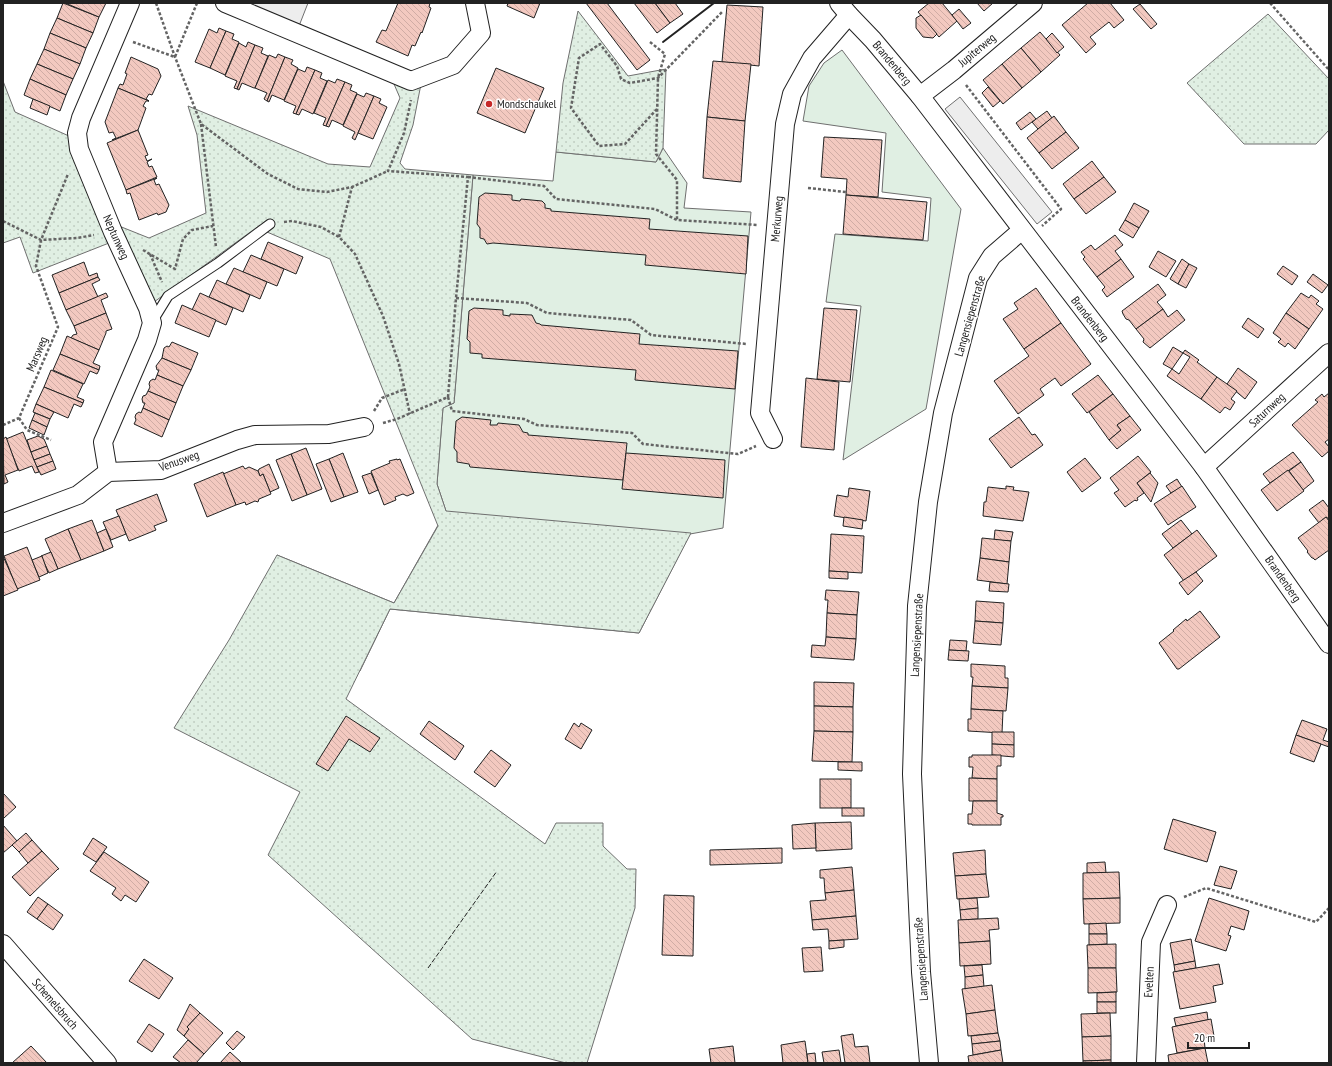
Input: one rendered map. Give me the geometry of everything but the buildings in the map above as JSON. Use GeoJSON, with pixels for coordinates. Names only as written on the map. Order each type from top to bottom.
{"type":"FeatureCollection","features":[{"type":"Feature","properties":{"kind":"street","name":"Neptunweg"},"geometry":{"type":"LineString","coordinates":[[130,3],[81,118],[77,132],[79,148],[113,232],[148,308],[152,323]]}},
{"type":"Feature","properties":{"kind":"street"},"geometry":{"type":"LineString","coordinates":[[225,3],[411,81],[453,65],[481,33],[475,3]]}},
{"type":"Feature","properties":{"kind":"street","name":"Jupiterweg"},"geometry":{"type":"LineString","coordinates":[[920,96],[954,70],[1033,3]]}},
{"type":"Feature","properties":{"kind":"street","name":"Brandenberg"},"geometry":{"type":"LineString","coordinates":[[844,9],[873,40],[920,96],[1204,467],[1329,644]]}},
{"type":"Feature","properties":{"kind":"street","name":"Merkurweg"},"geometry":{"type":"LineString","coordinates":[[773,439],[760,413],[785,124],[792,94],[812,58],[844,9]]}},
{"type":"Feature","properties":{"kind":"street","name":"Langensiepenstraße"},"geometry":{"type":"LineString","coordinates":[[929,1063],[921,972],[912,774],[917,606],[928,502],[943,413],[978,278],[992,256],[1025,234]]}},
{"type":"Feature","properties":{"kind":"street"},"geometry":{"type":"LineString","coordinates":[[3,523],[78,495],[108,472],[103,442],[147,340],[152,323]]}},
{"type":"Feature","properties":{"kind":"street","name":"Saturnweg"},"geometry":{"type":"LineString","coordinates":[[1204,467],[1329,353]]}},
{"type":"Feature","properties":{"kind":"street","name":"Venusweg"},"geometry":{"type":"LineString","coordinates":[[108,472],[161,470],[237,440],[255,435],[330,434],[364,427]]}},
{"type":"Feature","properties":{"kind":"street","name":"Evelten"},"geometry":{"type":"LineString","coordinates":[[1146,1063],[1151,942],[1167,905]]}},
{"type":"Feature","properties":{"kind":"street","name":"Schemelsbruch"},"geometry":{"type":"LineString","coordinates":[[3,944],[107,1063]]}},
{"type":"Feature","properties":{"kind":"lane"},"geometry":{"type":"LineString","coordinates":[[152,323],[168,296],[218,263],[270,224]]}},
{"type":"Feature","properties":{"kind":"path"},"geometry":{"type":"LineString","coordinates":[[156,3],[200,124],[218,263]]}},
{"type":"Feature","properties":{"kind":"path"},"geometry":{"type":"LineString","coordinates":[[175,57],[197,3]]}},
{"type":"Feature","properties":{"kind":"path"},"geometry":{"type":"LineString","coordinates":[[1270,3],[1329,70]]}},
{"type":"Feature","properties":{"kind":"path"},"geometry":{"type":"LineString","coordinates":[[657,109],[625,144],[599,146],[571,108],[579,58],[600,44],[617,66],[621,79],[630,83],[658,78],[723,11]]}},
{"type":"Feature","properties":{"kind":"path"},"geometry":{"type":"LineString","coordinates":[[115,36],[175,57]]}},
{"type":"Feature","properties":{"kind":"path"},"geometry":{"type":"LineString","coordinates":[[650,42],[665,54],[658,78],[656,154],[677,180],[677,220]]}},
{"type":"Feature","properties":{"kind":"path"},"geometry":{"type":"LineString","coordinates":[[954,70],[1061,209],[1025,234]]}},
{"type":"Feature","properties":{"kind":"path"},"geometry":{"type":"LineString","coordinates":[[388,171],[404,133],[412,92],[411,81]]}},
{"type":"Feature","properties":{"kind":"path"},"geometry":{"type":"LineString","coordinates":[[200,124],[268,174],[298,189],[327,192],[352,187],[388,171],[468,177],[544,186],[556,199],[655,209],[677,220],[776,226]]}},
{"type":"Feature","properties":{"kind":"path","name":"Marsweg"},"geometry":{"type":"LineString","coordinates":[[19,418],[58,327],[42,279],[36,266],[41,240],[79,148]]}},
{"type":"Feature","properties":{"kind":"path"},"geometry":{"type":"LineString","coordinates":[[468,177],[448,397],[452,411],[524,419],[537,425],[632,433],[643,444],[738,454],[773,439]]}},
{"type":"Feature","properties":{"kind":"path"},"geometry":{"type":"LineString","coordinates":[[339,237],[352,187]]}},
{"type":"Feature","properties":{"kind":"path"},"geometry":{"type":"LineString","coordinates":[[808,188],[846,192]]}},
{"type":"Feature","properties":{"kind":"path"},"geometry":{"type":"LineString","coordinates":[[3,221],[41,240],[77,238],[113,232]]}},
{"type":"Feature","properties":{"kind":"path"},"geometry":{"type":"LineString","coordinates":[[270,224],[292,221],[321,227],[339,237],[355,254],[384,316],[399,364],[410,414]]}},
{"type":"Feature","properties":{"kind":"path"},"geometry":{"type":"LineString","coordinates":[[140,248],[175,269],[184,239],[192,230],[213,226]]}},
{"type":"Feature","properties":{"kind":"path"},"geometry":{"type":"LineString","coordinates":[[150,254],[168,296]]}},
{"type":"Feature","properties":{"kind":"path"},"geometry":{"type":"LineString","coordinates":[[456,298],[527,303],[548,314],[631,320],[652,335],[766,345]]}},
{"type":"Feature","properties":{"kind":"path"},"geometry":{"type":"LineString","coordinates":[[364,427],[382,398],[405,389]]}},
{"type":"Feature","properties":{"kind":"path"},"geometry":{"type":"LineString","coordinates":[[364,427],[397,419],[448,397]]}},
{"type":"Feature","properties":{"kind":"path"},"geometry":{"type":"LineString","coordinates":[[3,425],[19,418],[27,430],[51,440]]}},
{"type":"Feature","properties":{"kind":"path"},"geometry":{"type":"LineString","coordinates":[[1167,905],[1206,888],[1316,922],[1329,908]]}},
{"type":"Feature","properties":{"kind":"green space"},"geometry":{"type":"Polygon","coordinates":[[[578,11],[628,76],[666,69],[663,148],[656,162],[556,152],[563,83],[578,11]]]}},
{"type":"Feature","properties":{"kind":"green space"},"geometry":{"type":"Polygon","coordinates":[[[1268,14],[1329,79],[1329,130],[1316,144],[1244,144],[1187,83],[1268,14]]]}},
{"type":"Feature","properties":{"kind":"green space"},"geometry":{"type":"Polygon","coordinates":[[[842,50],[961,209],[926,409],[843,460],[861,306],[826,302],[835,234],[928,241],[931,198],[882,192],[886,133],[803,121],[809,86],[824,63],[842,50]]]}},
{"type":"Feature","properties":{"kind":"green space"},"geometry":{"type":"Polygon","coordinates":[[[3,81],[15,112],[69,136],[70,150],[109,243],[33,273],[20,237],[3,243],[3,81]]]}},
{"type":"Feature","properties":{"kind":"green space"},"geometry":{"type":"Polygon","coordinates":[[[394,84],[421,84],[413,125],[400,163],[405,169],[473,175],[454,403],[443,408],[437,484],[446,511],[691,533],[639,633],[390,609],[346,699],[545,844],[556,823],[603,823],[603,846],[627,869],[636,869],[635,908],[587,1063],[566,1063],[472,1039],[268,855],[300,792],[174,728],[229,640],[277,555],[394,603],[438,526],[330,259],[267,232],[260,225],[154,302],[119,226],[149,238],[206,213],[197,135],[188,106],[328,164],[370,167],[400,98],[394,84]]]}},
{"type":"Feature","properties":{"kind":"green space"},"geometry":{"type":"Polygon","coordinates":[[[663,148],[687,183],[684,208],[751,212],[723,528],[690,534],[639,633],[390,609],[360,671],[277,555],[394,603],[446,511],[437,484],[443,407],[454,403],[473,175],[553,181],[556,152],[656,162],[663,148]]]}},
{"type":"Feature","properties":{"kind":"shaded area"},"geometry":{"type":"Polygon","coordinates":[[[251,3],[308,3],[299,26],[250,5],[251,3]]]}},
{"type":"Feature","properties":{"kind":"shaded area"},"geometry":{"type":"Polygon","coordinates":[[[960,97],[1052,212],[1037,224],[945,109],[960,97]]]}},
{"type":"Feature","properties":{"kind":"fence"},"geometry":{"type":"LineString","coordinates":[[428,968],[497,871]]}},
{"type":"Feature","properties":{"kind":"wall"},"geometry":{"type":"LineString","coordinates":[[663,42],[714,3]]}},
{"type":"Feature","properties":{"kind":"place","name":"Mondschaukel"},"geometry":{"type":"Point","coordinates":[489,104]}}]}
